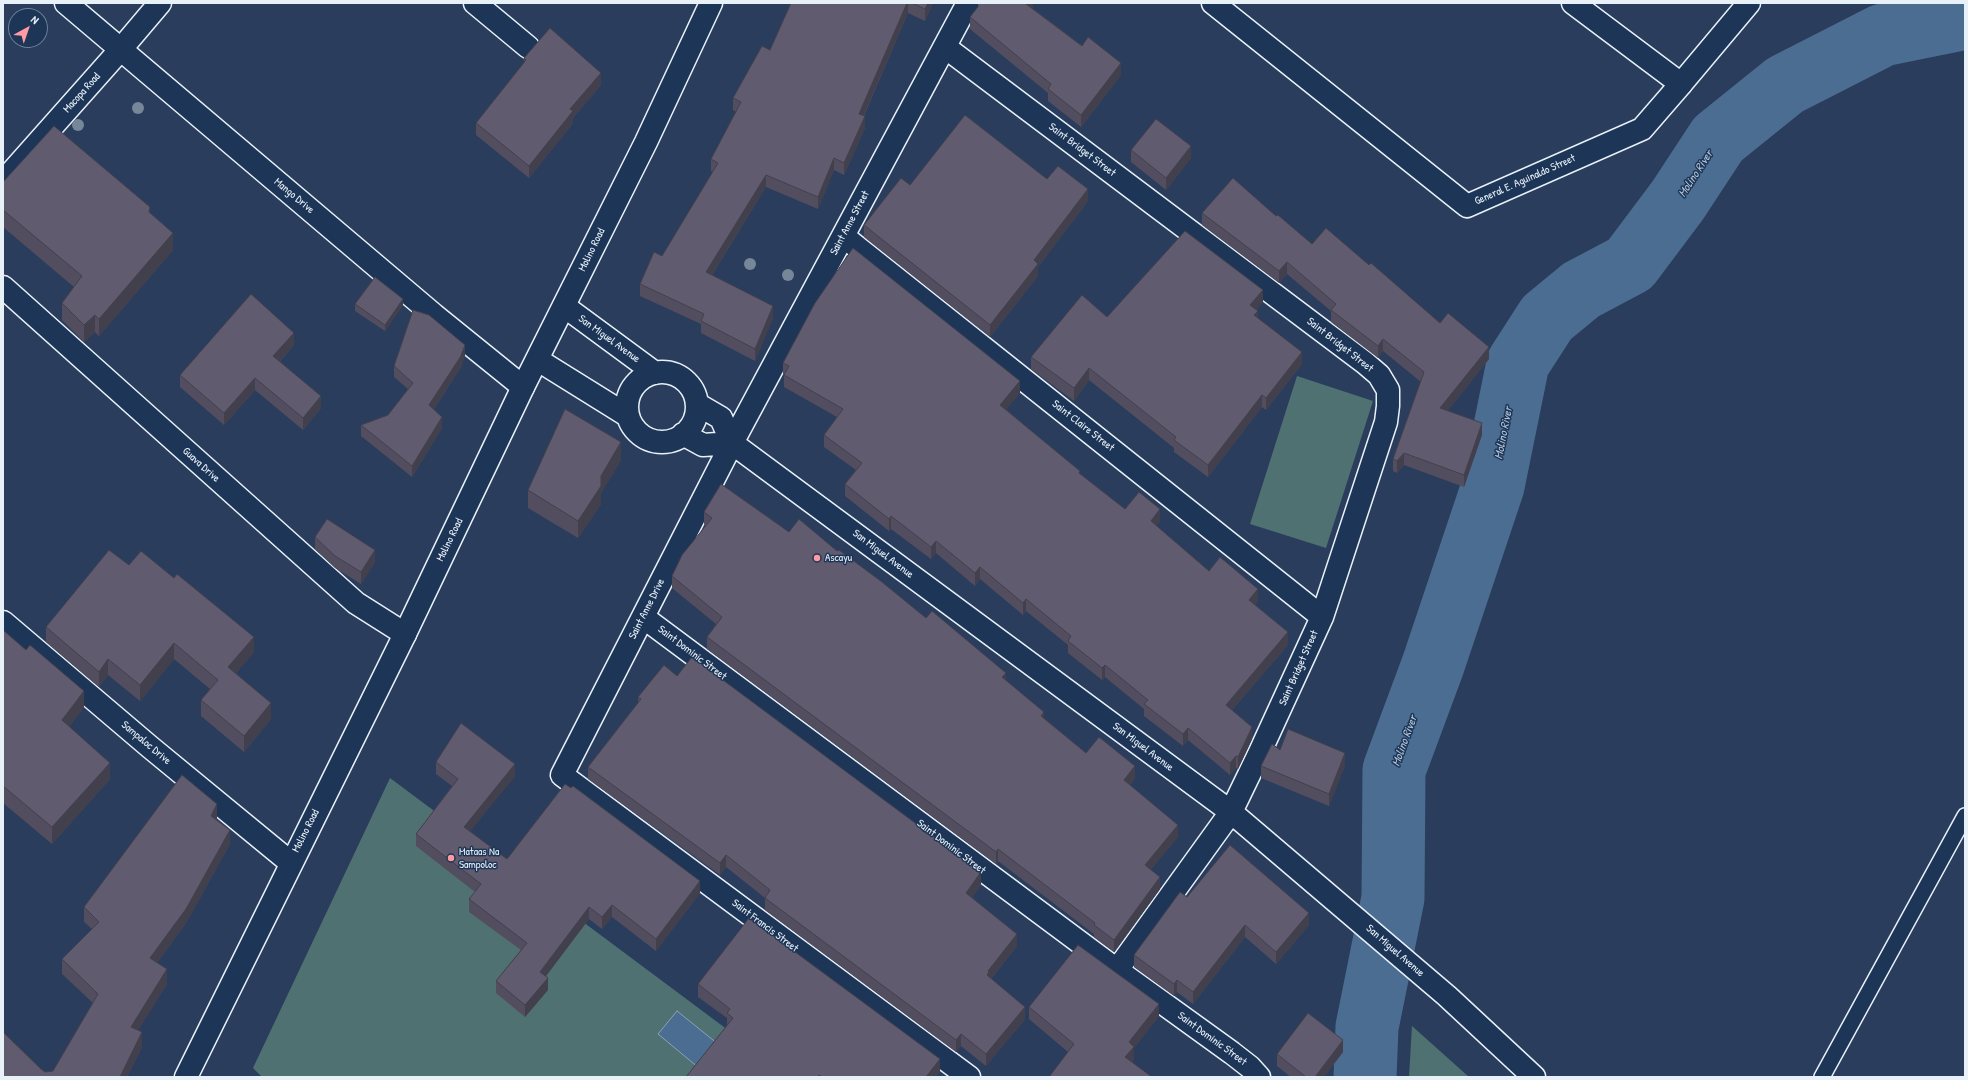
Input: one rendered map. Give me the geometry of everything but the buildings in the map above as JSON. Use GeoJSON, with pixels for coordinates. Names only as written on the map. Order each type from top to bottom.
{"type":"FeatureCollection","features":[{"type":"Feature","properties":{"kind":"street","name":"Mango Drive"},"geometry":{"type":"LineString","coordinates":[[66,3],[434,316],[523,388]]}},
{"type":"Feature","properties":{"kind":"street","name":"Macopa Road"},"geometry":{"type":"LineString","coordinates":[[3,182],[121,50],[160,3]]}},
{"type":"Feature","properties":{"kind":"street"},"geometry":{"type":"LineString","coordinates":[[475,3],[528,47]]}},
{"type":"Feature","properties":{"kind":"street","name":"Molino Road"},"geometry":{"type":"LineString","coordinates":[[186,1077],[290,863],[405,634],[523,388],[646,142],[711,3]]}},
{"type":"Feature","properties":{"kind":"street","name":"Saint Anne Street"},"geometry":{"type":"LineString","coordinates":[[732,443],[968,3]]}},
{"type":"Feature","properties":{"kind":"street","name":"General E. Aguinaldo Street"},"geometry":{"type":"LineString","coordinates":[[1213,3],[1467,206],[1642,129],[1749,3]]}},
{"type":"Feature","properties":{"kind":"street"},"geometry":{"type":"LineString","coordinates":[[1573,3],[1681,84]]}},
{"type":"Feature","properties":{"kind":"street","name":"Saint Bridget Street"},"geometry":{"type":"LineString","coordinates":[[945,47],[1365,363],[1379,375],[1388,390],[1386,422],[1322,616],[1260,752],[1231,812],[1117,970]]}},
{"type":"Feature","properties":{"kind":"street","name":"Saint Claire Street"},"geometry":{"type":"LineString","coordinates":[[843,236],[1322,616]]}},
{"type":"Feature","properties":{"kind":"street","name":"Guava Drive"},"geometry":{"type":"LineString","coordinates":[[3,287],[356,603],[405,634]]}},
{"type":"Feature","properties":{"kind":"street","name":"San Miguel Avenue"},"geometry":{"type":"LineString","coordinates":[[564,306],[655,373]]}},
{"type":"Feature","properties":{"kind":"street"},"geometry":{"type":"LineString","coordinates":[[538,360],[628,416]]}},
{"type":"Feature","properties":{"kind":"street"},"geometry":{"type":"LineString","coordinates":[[666,372],[677,376],[686,383],[693,392],[697,404],[696,415],[691,426],[674,440],[662,442],[651,440],[641,435],[633,427],[628,416],[626,405],[629,394],[635,384],[644,377],[655,373],[666,372]]}},
{"type":"Feature","properties":{"kind":"street","name":"San Miguel Avenue"},"geometry":{"type":"LineString","coordinates":[[697,404],[720,418],[732,443],[1231,812],[1447,996],[1534,1077]]}},
{"type":"Feature","properties":{"kind":"street"},"geometry":{"type":"LineString","coordinates":[[683,434],[703,445],[732,443]]}},
{"type":"Feature","properties":{"kind":"street","name":"Saint Anne Drive"},"geometry":{"type":"LineString","coordinates":[[562,775],[732,443]]}},
{"type":"Feature","properties":{"kind":"street","name":"Saint Dominic Street"},"geometry":{"type":"LineString","coordinates":[[643,617],[1117,970],[1232,1053],[1258,1077]]}},
{"type":"Feature","properties":{"kind":"street","name":"Sampaloc Drive"},"geometry":{"type":"LineString","coordinates":[[3,622],[290,863]]}},
{"type":"Feature","properties":{"kind":"street","name":"Saint Francis Street"},"geometry":{"type":"LineString","coordinates":[[562,775],[969,1077]]}},
{"type":"Feature","properties":{"kind":"lane"},"geometry":{"type":"LineString","coordinates":[[1822,1077],[1965,816]]}},
{"type":"Feature","properties":{"kind":"green space"},"geometry":{"type":"Polygon","coordinates":[[[1297,376],[1373,401],[1326,548],[1250,524],[1297,376]]]}},
{"type":"Feature","properties":{"kind":"green space"},"geometry":{"type":"Polygon","coordinates":[[[390,778],[791,1077],[262,1077],[253,1068],[390,778]]]}},
{"type":"Feature","properties":{"kind":"green space"},"geometry":{"type":"Polygon","coordinates":[[[1412,1026],[1469,1077],[1409,1077],[1412,1026]]]}},
{"type":"Feature","properties":{"kind":"water"},"geometry":{"type":"Polygon","coordinates":[[[677,1011],[718,1044],[699,1068],[658,1034],[677,1011]]]}},
{"type":"Feature","properties":{"kind":"waterway","name":"Molino River"},"geometry":{"type":"LineString","coordinates":[[1365,1077],[1367,1027],[1393,898],[1394,770],[1433,665],[1493,486],[1518,363],[1547,318],[1581,290],[1630,264],[1678,200],[1718,139],[1785,85],[1883,35],[1957,20],[1965,6]]}},
{"type":"Feature","properties":{"kind":"place","name":"Ascayu"},"geometry":{"type":"Point","coordinates":[817,558]}},
{"type":"Feature","properties":{"kind":"place","name":"Mataas Na Sampoloc"},"geometry":{"type":"Point","coordinates":[451,858]}}]}
